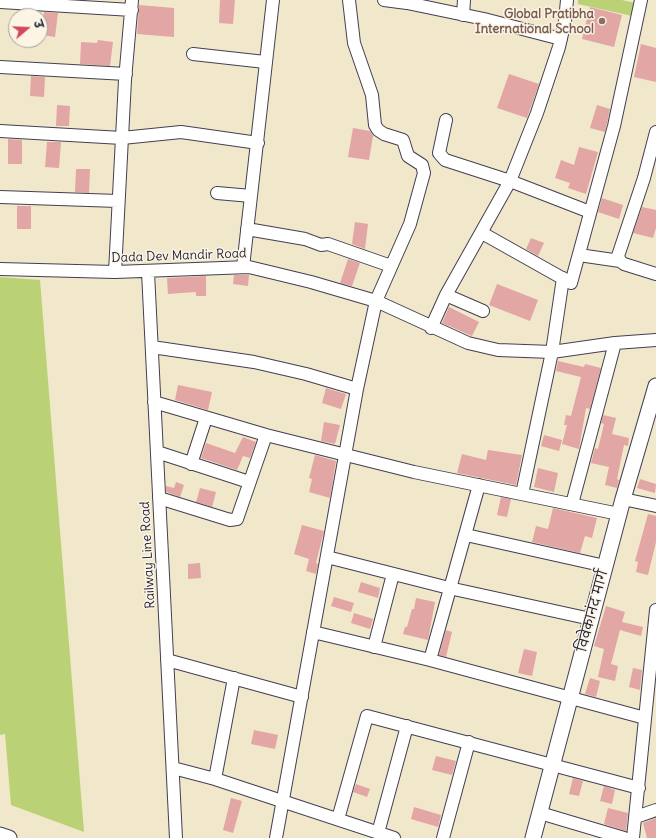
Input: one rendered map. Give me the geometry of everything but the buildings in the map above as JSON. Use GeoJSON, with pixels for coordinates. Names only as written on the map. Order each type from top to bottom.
{"type":"FeatureCollection","features":[{"type":"Feature","properties":{"kind":"street"},"geometry":{"type":"LineString","coordinates":[[243,267],[273,0]]}},
{"type":"Feature","properties":{"kind":"street"},"geometry":{"type":"LineString","coordinates":[[276,838],[357,389],[376,301],[410,224],[420,190],[423,168],[419,162],[408,156],[403,140],[384,134],[378,130],[375,125],[372,95],[354,43],[349,0]]}},
{"type":"Feature","properties":{"kind":"street"},"geometry":{"type":"LineString","coordinates":[[384,0],[426,4],[463,15],[561,39]]}},
{"type":"Feature","properties":{"kind":"street"},"geometry":{"type":"LineString","coordinates":[[463,15],[464,0]]}},
{"type":"Feature","properties":{"kind":"street"},"geometry":{"type":"LineString","coordinates":[[431,328],[446,295],[510,181],[537,113],[561,39],[566,0]]}},
{"type":"Feature","properties":{"kind":"street"},"geometry":{"type":"LineString","coordinates":[[482,233],[571,283],[614,126],[641,0]]}},
{"type":"Feature","properties":{"kind":"street"},"geometry":{"type":"LineString","coordinates":[[0,2],[132,5],[126,74],[115,272]]}},
{"type":"Feature","properties":{"kind":"street"},"geometry":{"type":"LineString","coordinates":[[193,54],[265,62]]}},
{"type":"Feature","properties":{"kind":"street"},"geometry":{"type":"LineString","coordinates":[[0,67],[126,74]]}},
{"type":"Feature","properties":{"kind":"street"},"geometry":{"type":"LineString","coordinates":[[446,120],[440,148],[442,157],[445,160],[510,181],[590,212]]}},
{"type":"Feature","properties":{"kind":"street"},"geometry":{"type":"LineString","coordinates":[[0,131],[122,138],[181,132],[258,143]]}},
{"type":"Feature","properties":{"kind":"street"},"geometry":{"type":"LineString","coordinates":[[620,261],[618,256],[644,178],[656,132]]}},
{"type":"Feature","properties":{"kind":"street"},"geometry":{"type":"LineString","coordinates":[[218,193],[251,196]]}},
{"type":"Feature","properties":{"kind":"street"},"geometry":{"type":"LineString","coordinates":[[0,197],[118,201]]}},
{"type":"Feature","properties":{"kind":"street"},"geometry":{"type":"LineString","coordinates":[[247,229],[305,239],[321,245],[328,244],[391,266]]}},
{"type":"Feature","properties":{"kind":"street"},"geometry":{"type":"LineString","coordinates":[[579,255],[620,261],[656,274]]}},
{"type":"Feature","properties":{"kind":"street","name":"Dada Dev Mandir Road"},"geometry":{"type":"LineString","coordinates":[[0,269],[148,272],[243,267],[253,268],[311,282],[376,301],[431,328],[468,343],[498,350],[552,352],[615,343],[656,340]]}},
{"type":"Feature","properties":{"kind":"street","name":"Railway Line Road"},"geometry":{"type":"LineString","coordinates":[[148,272],[176,838]]}},
{"type":"Feature","properties":{"kind":"street"},"geometry":{"type":"LineString","coordinates":[[522,494],[552,352],[563,278]]}},
{"type":"Feature","properties":{"kind":"street"},"geometry":{"type":"LineString","coordinates":[[446,295],[483,311]]}},
{"type":"Feature","properties":{"kind":"street"},"geometry":{"type":"LineString","coordinates":[[572,504],[615,343]]}},
{"type":"Feature","properties":{"kind":"street"},"geometry":{"type":"LineString","coordinates":[[152,347],[254,362],[306,374],[357,389]]}},
{"type":"Feature","properties":{"kind":"street","name":"विवेकानंद मार्ग"},"geometry":{"type":"LineString","coordinates":[[533,838],[621,507],[651,424],[656,386]]}},
{"type":"Feature","properties":{"kind":"street"},"geometry":{"type":"LineString","coordinates":[[154,402],[206,418],[345,456],[414,472],[572,504],[621,507],[656,506]]}},
{"type":"Feature","properties":{"kind":"street"},"geometry":{"type":"LineString","coordinates":[[191,464],[206,418]]}},
{"type":"Feature","properties":{"kind":"street"},"geometry":{"type":"LineString","coordinates":[[159,498],[234,520],[240,516],[266,434]]}},
{"type":"Feature","properties":{"kind":"street"},"geometry":{"type":"LineString","coordinates":[[157,452],[250,482]]}},
{"type":"Feature","properties":{"kind":"street"},"geometry":{"type":"LineString","coordinates":[[430,660],[449,588],[480,485]]}},
{"type":"Feature","properties":{"kind":"street"},"geometry":{"type":"LineString","coordinates":[[466,534],[605,566]]}},
{"type":"Feature","properties":{"kind":"street"},"geometry":{"type":"LineString","coordinates":[[327,557],[449,588],[591,619]]}},
{"type":"Feature","properties":{"kind":"street"},"geometry":{"type":"LineString","coordinates":[[374,647],[393,574]]}},
{"type":"Feature","properties":{"kind":"street"},"geometry":{"type":"LineString","coordinates":[[633,838],[656,616]]}},
{"type":"Feature","properties":{"kind":"street"},"geometry":{"type":"LineString","coordinates":[[313,632],[430,660],[645,718]]}},
{"type":"Feature","properties":{"kind":"street"},"geometry":{"type":"LineString","coordinates":[[167,660],[302,697]]}},
{"type":"Feature","properties":{"kind":"street"},"geometry":{"type":"LineString","coordinates":[[215,779],[234,678]]}},
{"type":"Feature","properties":{"kind":"street"},"geometry":{"type":"LineString","coordinates":[[338,819],[367,716],[639,788]]}},
{"type":"Feature","properties":{"kind":"street"},"geometry":{"type":"LineString","coordinates":[[378,833],[408,726]]}},
{"type":"Feature","properties":{"kind":"street"},"geometry":{"type":"LineString","coordinates":[[443,838],[469,742]]}},
{"type":"Feature","properties":{"kind":"street"},"geometry":{"type":"LineString","coordinates":[[172,768],[215,779],[394,838]]}},
{"type":"Feature","properties":{"kind":"street"},"geometry":{"type":"LineString","coordinates":[[636,817],[656,810]]}},
{"type":"Feature","properties":{"kind":"street"},"geometry":{"type":"LineString","coordinates":[[540,813],[624,838]]}},
{"type":"Feature","properties":{"kind":"street"},"geometry":{"type":"LineString","coordinates":[[0,835],[9,838]]}},
{"type":"Feature","properties":{"kind":"green space"},"geometry":{"type":"Polygon","coordinates":[[[578,0],[622,0],[635,3],[632,16],[578,4],[578,0]]]}},
{"type":"Feature","properties":{"kind":"green space"},"geometry":{"type":"Polygon","coordinates":[[[0,277],[40,280],[84,832],[11,805],[5,734],[0,735],[0,277]]]}},
{"type":"Feature","properties":{"kind":"place","name":"Global Pratibha International School"},"geometry":{"type":"Point","coordinates":[602,21]}}]}
